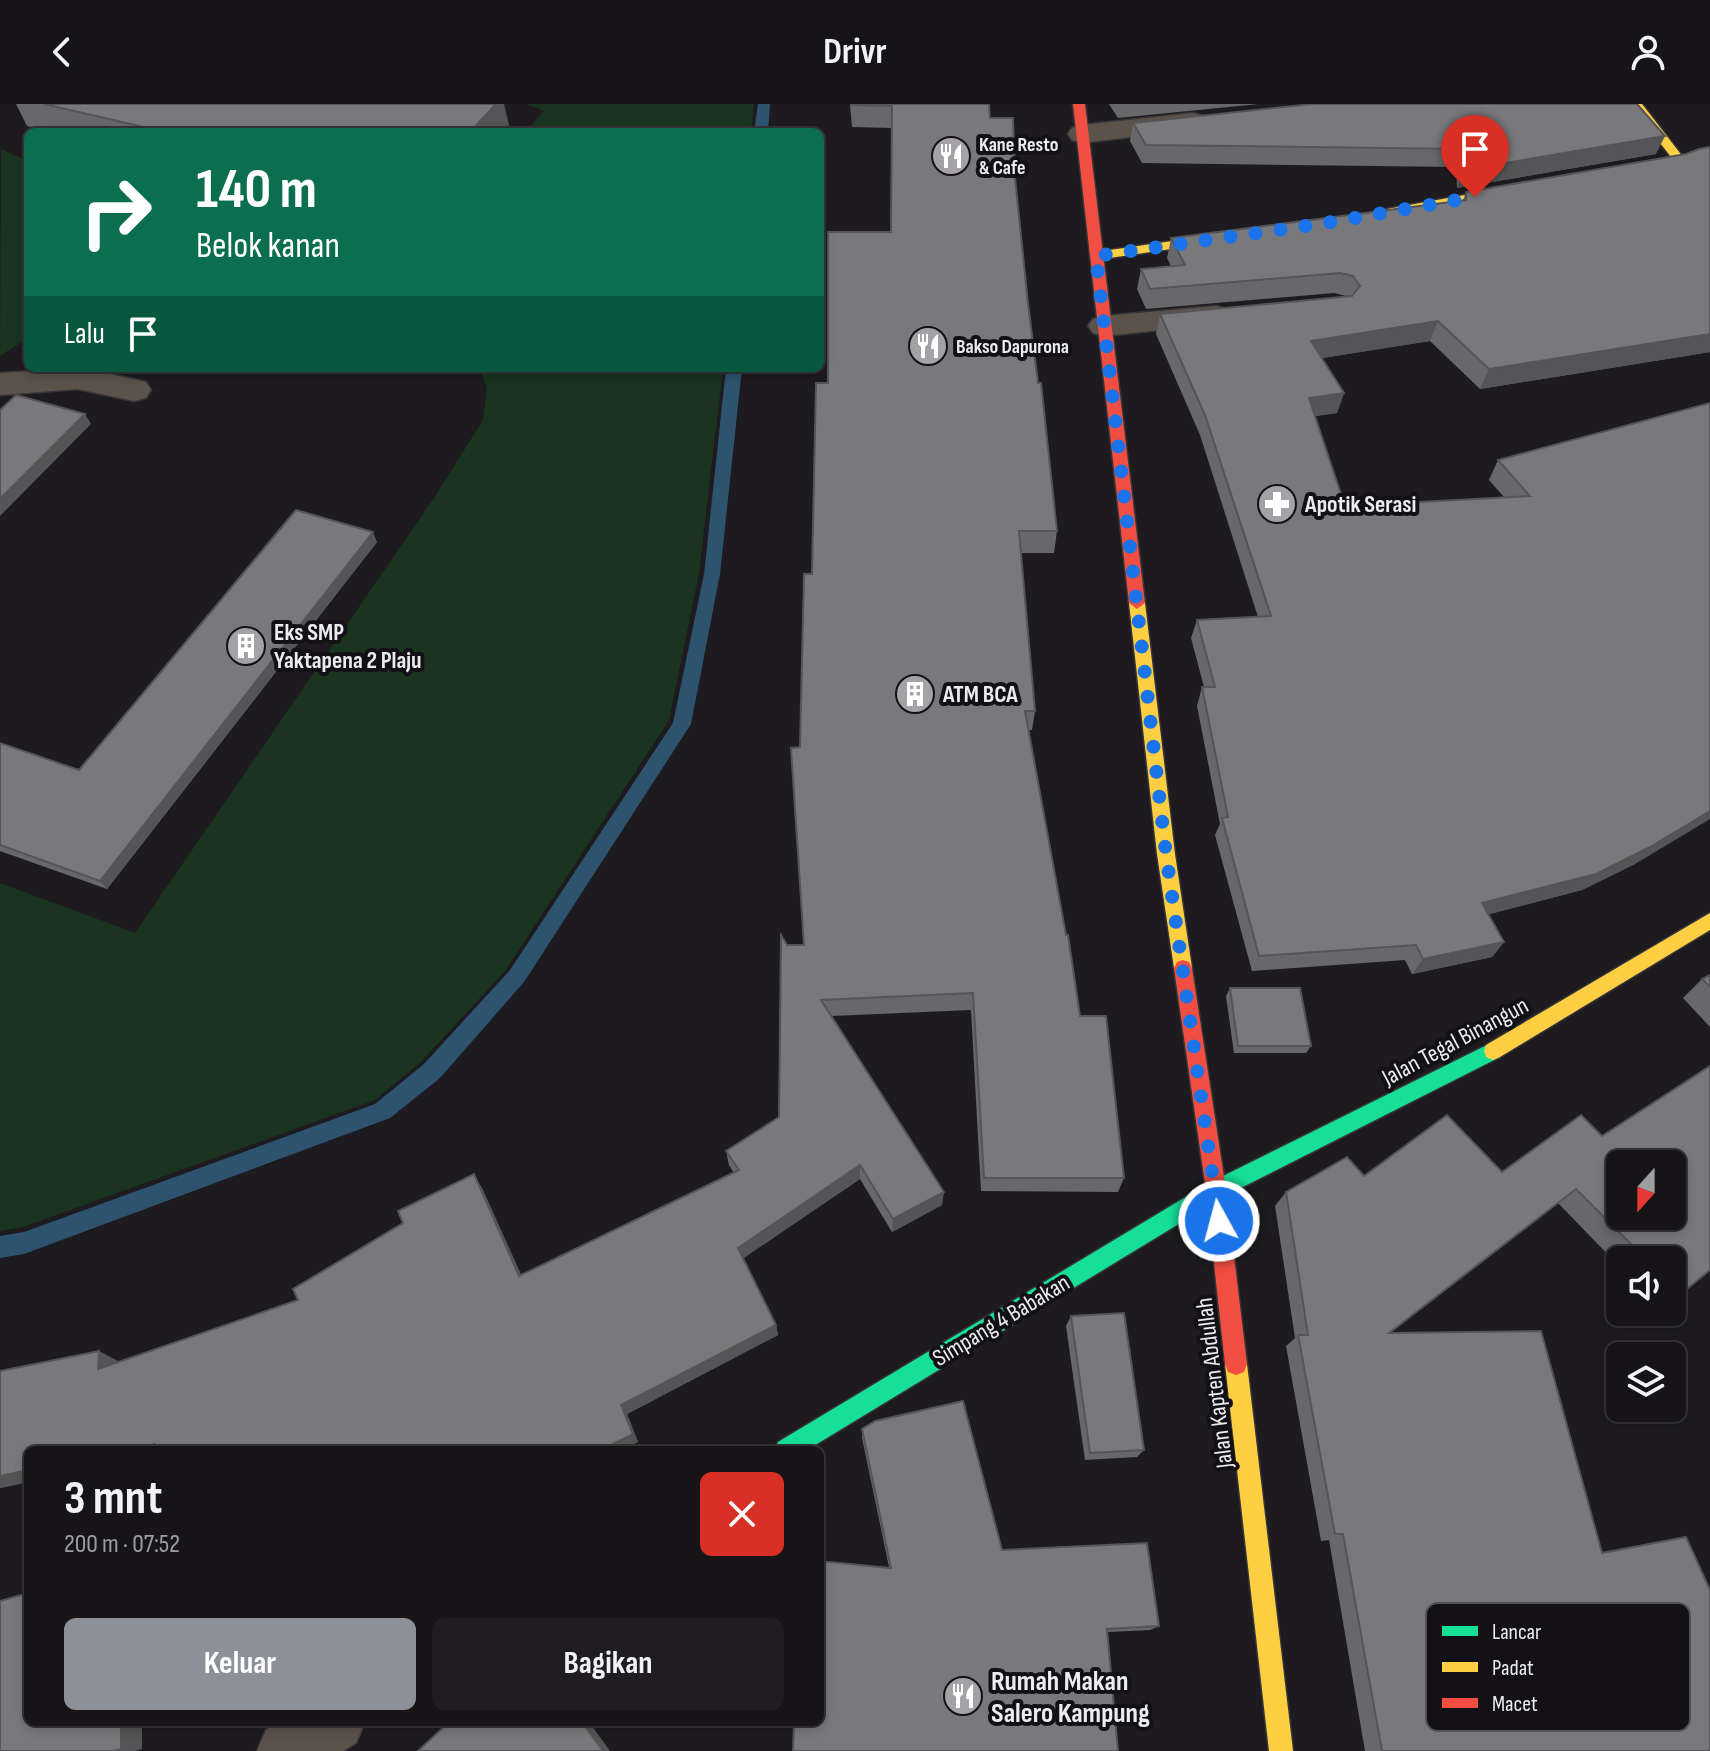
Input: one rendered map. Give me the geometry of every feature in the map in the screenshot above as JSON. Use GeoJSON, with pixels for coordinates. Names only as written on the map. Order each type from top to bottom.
{"type":"FeatureCollection","features":[{"type":"Feature","properties":{"kind":"main road","name":"Jalan Kapten Abdullah"},"geometry":{"type":"LineString","coordinates":[[1079,104],[1166,854],[1216,1190],[1281,1751]]}},
{"type":"Feature","properties":{"kind":"main road"},"geometry":{"type":"LineString","coordinates":[[1599,176],[1675,162],[1677,157],[1672,148],[1636,104]]}},
{"type":"Feature","properties":{"kind":"main road"},"geometry":{"type":"LineString","coordinates":[[1366,216],[1537,186]]}},
{"type":"Feature","properties":{"kind":"main road"},"geometry":{"type":"LineString","coordinates":[[1096,256],[1245,235]]}},
{"type":"Feature","properties":{"kind":"main road","name":"Jalan Tegal Binangun"},"geometry":{"type":"LineString","coordinates":[[1216,1190],[1513,1041],[1710,921]]}},
{"type":"Feature","properties":{"kind":"main road","name":"Simpang 4 Babakan"},"geometry":{"type":"LineString","coordinates":[[793,1446],[1216,1190]]}},
{"type":"Feature","properties":{"kind":"street"},"geometry":{"type":"LineString","coordinates":[[1082,134],[1223,119]]}},
{"type":"Feature","properties":{"kind":"street"},"geometry":{"type":"LineString","coordinates":[[1104,326],[1242,314]]}},
{"type":"Feature","properties":{"kind":"street"},"geometry":{"type":"LineString","coordinates":[[0,384],[78,378],[134,390]]}},
{"type":"Feature","properties":{"kind":"street"},"geometry":{"type":"LineString","coordinates":[[287,1751],[328,1726]]}},
{"type":"Feature","properties":{"kind":"green space"},"geometry":{"type":"Polygon","coordinates":[[[527,104],[754,104],[751,128],[529,128],[544,111],[527,104]]]}},
{"type":"Feature","properties":{"kind":"green space"},"geometry":{"type":"Polygon","coordinates":[[[1,149],[24,159],[24,341],[0,356],[1,149]]]}},
{"type":"Feature","properties":{"kind":"green space"},"geometry":{"type":"Polygon","coordinates":[[[479,372],[723,372],[699,573],[669,720],[505,971],[421,1062],[375,1100],[23,1227],[0,1231],[0,883],[135,933],[434,498],[483,420],[487,388],[479,372]]]}},
{"type":"Feature","properties":{"kind":"building"},"geometry":{"type":"Polygon","coordinates":[[[44,104],[496,104],[474,128],[148,128],[44,104]]]}},
{"type":"Feature","properties":{"kind":"building"},"geometry":{"type":"Polygon","coordinates":[[[989,104],[990,118],[1013,118],[1015,178],[1028,303],[1038,383],[1041,383],[1057,531],[1019,531],[1035,711],[1025,711],[1068,935],[1080,1016],[1106,1016],[1124,1178],[984,1178],[973,993],[821,1000],[944,1192],[893,1219],[860,1165],[738,1248],[776,1325],[621,1405],[633,1434],[609,1446],[24,1446],[24,1471],[0,1476],[0,1371],[99,1351],[98,1369],[298,1300],[293,1289],[403,1223],[398,1211],[474,1174],[519,1276],[739,1170],[726,1151],[779,1117],[781,935],[787,945],[804,945],[791,748],[800,747],[804,574],[812,574],[816,383],[828,383],[828,232],[891,232],[892,106],[852,105],[989,104]]]}},
{"type":"Feature","properties":{"kind":"building"},"geometry":{"type":"Polygon","coordinates":[[[1312,104],[1637,104],[1665,136],[1464,170],[1462,149],[1146,145],[1133,123],[1312,104]]]}},
{"type":"Feature","properties":{"kind":"building"},"geometry":{"type":"Polygon","coordinates":[[[1710,147],[1710,334],[1489,369],[1438,321],[1311,341],[1344,393],[1309,398],[1345,506],[1530,496],[1498,460],[1710,403],[1710,811],[1650,847],[1596,874],[1482,903],[1504,942],[1423,959],[1416,945],[1259,956],[1222,818],[1228,817],[1202,687],[1215,687],[1197,620],[1271,616],[1205,415],[1160,314],[1352,296],[1360,286],[1353,276],[1340,273],[1150,289],[1141,269],[1185,265],[1171,238],[1466,200],[1466,192],[1686,154],[1710,147]]]}},
{"type":"Feature","properties":{"kind":"building"},"geometry":{"type":"Polygon","coordinates":[[[16,395],[85,414],[0,499],[0,410],[16,395]]]}},
{"type":"Feature","properties":{"kind":"building","name":"Eks SMP Yaktapena 2 Plaju"},"geometry":{"type":"Polygon","coordinates":[[[296,510],[373,532],[100,881],[0,845],[0,743],[79,770],[296,510]]]}},
{"type":"Feature","properties":{"kind":"building"},"geometry":{"type":"Polygon","coordinates":[[[1710,975],[1710,987],[1702,979],[1710,975]]]}},
{"type":"Feature","properties":{"kind":"building"},"geometry":{"type":"Polygon","coordinates":[[[1230,988],[1300,988],[1311,1046],[1238,1046],[1230,988]]]}},
{"type":"Feature","properties":{"kind":"building"},"geometry":{"type":"Polygon","coordinates":[[[1710,1066],[1710,1270],[1686,1290],[1686,1246],[1633,1246],[1617,1230],[1686,1230],[1686,1150],[1606,1150],[1606,1219],[1576,1189],[1389,1333],[1541,1331],[1602,1553],[1686,1537],[1710,1590],[1710,1751],[1382,1751],[1343,1534],[1335,1534],[1298,1335],[1308,1335],[1286,1192],[1347,1157],[1364,1176],[1447,1115],[1502,1172],[1581,1115],[1602,1136],[1710,1066]]]}},
{"type":"Feature","properties":{"kind":"building"},"geometry":{"type":"Polygon","coordinates":[[[1124,1313],[1144,1450],[1090,1453],[1071,1316],[1124,1313]]]}},
{"type":"Feature","properties":{"kind":"building"},"geometry":{"type":"Polygon","coordinates":[[[963,1401],[1002,1550],[1147,1543],[1159,1626],[1107,1629],[1118,1751],[793,1751],[794,1726],[824,1726],[824,1561],[891,1568],[862,1429],[875,1421],[963,1401]]]}},
{"type":"Feature","properties":{"kind":"building"},"geometry":{"type":"Polygon","coordinates":[[[24,1594],[24,1726],[121,1726],[121,1749],[0,1751],[0,1601],[24,1594]]]}},
{"type":"Feature","properties":{"kind":"building"},"geometry":{"type":"Polygon","coordinates":[[[445,1726],[585,1726],[603,1751],[418,1751],[445,1726]]]}},
{"type":"Feature","properties":{"kind":"waterway"},"geometry":{"type":"LineString","coordinates":[[761,128],[764,104]]}},
{"type":"Feature","properties":{"kind":"waterway"},"geometry":{"type":"LineString","coordinates":[[0,1247],[24,1243],[382,1111],[432,1071],[517,976],[682,724],[712,574],[734,372]]}},
{"type":"Feature","properties":{"kind":"traffic: fast"},"geometry":{"type":"LineString","coordinates":[[793,1446],[1216,1190],[1493,1051]]}},
{"type":"Feature","properties":{"kind":"traffic: slow"},"geometry":{"type":"LineString","coordinates":[[1623,172],[1675,162],[1677,157],[1636,104]]}},
{"type":"Feature","properties":{"kind":"traffic: slow"},"geometry":{"type":"LineString","coordinates":[[1387,213],[1520,189]]}},
{"type":"Feature","properties":{"kind":"traffic: slow"},"geometry":{"type":"LineString","coordinates":[[1096,256],[1228,237]]}},
{"type":"Feature","properties":{"kind":"traffic: slow"},"geometry":{"type":"LineString","coordinates":[[1137,603],[1166,854],[1183,968]]}},
{"type":"Feature","properties":{"kind":"traffic: slow"},"geometry":{"type":"LineString","coordinates":[[1493,1051],[1710,921]]}},
{"type":"Feature","properties":{"kind":"traffic: slow"},"geometry":{"type":"LineString","coordinates":[[1236,1364],[1281,1751]]}},
{"type":"Feature","properties":{"kind":"traffic: jam"},"geometry":{"type":"LineString","coordinates":[[1079,104],[1137,603]]}},
{"type":"Feature","properties":{"kind":"traffic: jam"},"geometry":{"type":"LineString","coordinates":[[1183,968],[1216,1190],[1236,1364]]}},
{"type":"Feature","properties":{"kind":"place","name":"Kane Resto & Cafe"},"geometry":{"type":"Point","coordinates":[951,156]}},
{"type":"Feature","properties":{"kind":"place","name":"Bakso Dapurona"},"geometry":{"type":"Point","coordinates":[928,346]}},
{"type":"Feature","properties":{"kind":"place","name":"Apotik Serasi"},"geometry":{"type":"Point","coordinates":[1277,504]}},
{"type":"Feature","properties":{"kind":"place","name":"Eks SMP Yaktapena 2 Plaju"},"geometry":{"type":"Point","coordinates":[246,646]}},
{"type":"Feature","properties":{"kind":"place","name":"ATM BCA"},"geometry":{"type":"Point","coordinates":[915,694]}},
{"type":"Feature","properties":{"kind":"place","name":"Rumah Makan Salero Kampung"},"geometry":{"type":"Point","coordinates":[963,1696]}},
{"type":"Feature","properties":{"kind":"route"},"geometry":{"type":"LineString","coordinates":[[1219,1221],[1166,854],[1096,256],[1320,224],[1475,197]]}}]}
